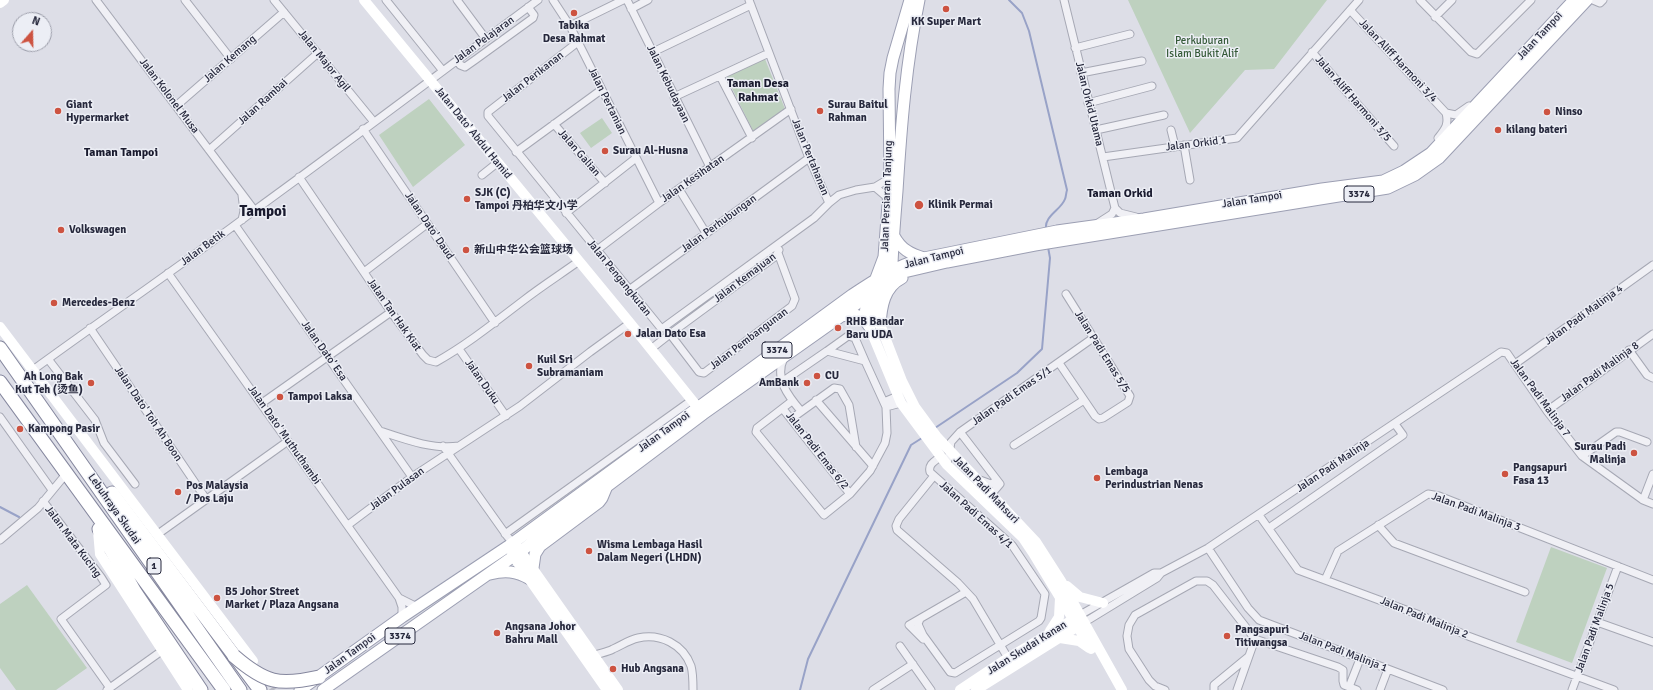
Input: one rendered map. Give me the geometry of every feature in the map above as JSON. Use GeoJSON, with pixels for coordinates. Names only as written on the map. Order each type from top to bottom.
{"type":"FeatureCollection","features":[{"type":"Feature","properties":{"kind":"highway","name":"Lebuhraya Skudai"},"geometry":{"type":"LineString","coordinates":[[0,348],[240,690]]}},
{"type":"Feature","properties":{"kind":"highway","name":"Lebuhraya Skudai"},"geometry":{"type":"LineString","coordinates":[[0,382],[224,690]]}},
{"type":"Feature","properties":{"kind":"highway"},"geometry":{"type":"LineString","coordinates":[[67,443],[82,457],[128,513],[260,690]]}},
{"type":"Feature","properties":{"kind":"highway"},"geometry":{"type":"LineString","coordinates":[[82,494],[98,528],[146,608],[166,647],[202,690]]}},
{"type":"Feature","properties":{"kind":"highway"},"geometry":{"type":"LineString","coordinates":[[234,656],[259,675],[271,680],[323,682]]}},
{"type":"Feature","properties":{"kind":"main road","name":"Jalan Persiaran Tanjung"},"geometry":{"type":"LineString","coordinates":[[879,281],[884,257],[890,178],[888,89],[890,73],[910,0]]}},
{"type":"Feature","properties":{"kind":"main road","name":"Jalan Persiaran Tanjung"},"geometry":{"type":"LineString","coordinates":[[891,270],[898,162],[906,75],[919,0]]}},
{"type":"Feature","properties":{"kind":"main road","name":"Jalan Tampoi"},"geometry":{"type":"LineString","coordinates":[[1058,236],[1092,226],[1144,219],[1322,189],[1383,181],[1404,171],[1431,153],[1574,0]]}},
{"type":"Feature","properties":{"kind":"main road","name":"Jalan Tampoi"},"geometry":{"type":"LineString","coordinates":[[300,690],[323,682],[483,576],[512,544],[698,407],[862,294],[891,270],[906,263],[924,258],[1033,240],[1388,188],[1415,175],[1439,158],[1587,0]]}},
{"type":"Feature","properties":{"kind":"main road"},"geometry":{"type":"LineString","coordinates":[[890,73],[891,90],[895,95],[899,93],[906,75]]}},
{"type":"Feature","properties":{"kind":"main road"},"geometry":{"type":"LineString","coordinates":[[894,236],[899,245],[904,249],[914,256],[924,258]]}},
{"type":"Feature","properties":{"kind":"main road","name":"Jalan Tampoi"},"geometry":{"type":"LineString","coordinates":[[879,281],[907,271],[1033,240]]}},
{"type":"Feature","properties":{"kind":"main road"},"geometry":{"type":"LineString","coordinates":[[862,294],[880,260],[884,244]]}},
{"type":"Feature","properties":{"kind":"main road"},"geometry":{"type":"LineString","coordinates":[[840,317],[850,314],[858,315],[874,326],[886,294],[895,282],[906,276],[935,269],[947,262]]}},
{"type":"Feature","properties":{"kind":"main road","name":"Jalan Tampoi"},"geometry":{"type":"LineString","coordinates":[[323,682],[402,617],[512,544],[607,485],[698,407],[786,354],[840,317],[862,294]]}},
{"type":"Feature","properties":{"kind":"main road"},"geometry":{"type":"LineString","coordinates":[[533,568],[535,554],[540,546],[599,502],[607,485]]}},
{"type":"Feature","properties":{"kind":"main road"},"geometry":{"type":"LineString","coordinates":[[483,576],[498,572],[512,571],[520,573],[530,580]]}},
{"type":"Feature","properties":{"kind":"street"},"geometry":{"type":"LineString","coordinates":[[0,3],[4,0]]}},
{"type":"Feature","properties":{"kind":"street","name":"Jalan Kolonel Musa"},"geometry":{"type":"LineString","coordinates":[[96,0],[255,211]]}},
{"type":"Feature","properties":{"kind":"street"},"geometry":{"type":"LineString","coordinates":[[186,0],[231,59]]}},
{"type":"Feature","properties":{"kind":"street","name":"Jalan Major Agil"},"geometry":{"type":"LineString","coordinates":[[274,0],[374,122]]}},
{"type":"Feature","properties":{"kind":"street","name":"Jalan Dato' Abdul Hamid"},"geometry":{"type":"LineString","coordinates":[[364,0],[698,407]]}},
{"type":"Feature","properties":{"kind":"street"},"geometry":{"type":"LineString","coordinates":[[386,0],[443,71]]}},
{"type":"Feature","properties":{"kind":"street"},"geometry":{"type":"LineString","coordinates":[[457,0],[486,39]]}},
{"type":"Feature","properties":{"kind":"street","name":"Jalan Pelajaran"},"geometry":{"type":"LineString","coordinates":[[431,82],[458,59],[538,0]]}},
{"type":"Feature","properties":{"kind":"street","name":"Jalan Pertanian"},"geometry":{"type":"LineString","coordinates":[[553,0],[570,26],[659,203]]}},
{"type":"Feature","properties":{"kind":"street"},"geometry":{"type":"LineString","coordinates":[[570,26],[623,0]]}},
{"type":"Feature","properties":{"kind":"street","name":"Jalan Kebudayaan"},"geometry":{"type":"LineString","coordinates":[[627,0],[710,167]]}},
{"type":"Feature","properties":{"kind":"street"},"geometry":{"type":"LineString","coordinates":[[631,9],[648,0]]}},
{"type":"Feature","properties":{"kind":"street","name":"Jalan Orkid Utama"},"geometry":{"type":"LineString","coordinates":[[1064,0],[1088,103],[1115,208]]}},
{"type":"Feature","properties":{"kind":"street","name":"Jalan Orkid 1"},"geometry":{"type":"LineString","coordinates":[[1103,157],[1237,138],[1359,0]]}},
{"type":"Feature","properties":{"kind":"street"},"geometry":{"type":"LineString","coordinates":[[1420,0],[1471,52],[1477,54],[1531,0]]}},
{"type":"Feature","properties":{"kind":"street"},"geometry":{"type":"LineString","coordinates":[[1436,17],[1452,0]]}},
{"type":"Feature","properties":{"kind":"street"},"geometry":{"type":"LineString","coordinates":[[1593,0],[1600,3],[1603,0]]}},
{"type":"Feature","properties":{"kind":"street"},"geometry":{"type":"LineString","coordinates":[[652,52],[750,2]]}},
{"type":"Feature","properties":{"kind":"street","name":"Jalan Pertahanan"},"geometry":{"type":"LineString","coordinates":[[750,2],[768,53],[809,158],[829,202]]}},
{"type":"Feature","properties":{"kind":"street"},"geometry":{"type":"LineString","coordinates":[[458,59],[460,65],[465,67],[533,18],[534,15],[528,7]]}},
{"type":"Feature","properties":{"kind":"street","name":"Jalan Aliff Harmoni 3/4"},"geometry":{"type":"LineString","coordinates":[[1350,10],[1446,113],[1448,121],[1447,127],[1435,143],[1413,165]]}},
{"type":"Feature","properties":{"kind":"street","name":"Jalan Kemang"},"geometry":{"type":"LineString","coordinates":[[176,106],[284,12]]}},
{"type":"Feature","properties":{"kind":"street"},"geometry":{"type":"LineString","coordinates":[[1075,48],[1130,34]]}},
{"type":"Feature","properties":{"kind":"street","name":"Jalan Perikanan"},"geometry":{"type":"LineString","coordinates":[[488,112],[578,42]]}},
{"type":"Feature","properties":{"kind":"street","name":"Jalan Aliff Harmoni 3/5"},"geometry":{"type":"LineString","coordinates":[[1312,52],[1394,146]]}},
{"type":"Feature","properties":{"kind":"street","name":"Jalan Rambai"},"geometry":{"type":"LineString","coordinates":[[209,150],[318,53]]}},
{"type":"Feature","properties":{"kind":"street"},"geometry":{"type":"LineString","coordinates":[[674,97],[768,53]]}},
{"type":"Feature","properties":{"kind":"street"},"geometry":{"type":"LineString","coordinates":[[1081,73],[1142,61]]}},
{"type":"Feature","properties":{"kind":"street"},"geometry":{"type":"LineString","coordinates":[[720,76],[752,138]]}},
{"type":"Feature","properties":{"kind":"street","name":"Jalan Betik"},"geometry":{"type":"LineString","coordinates":[[33,370],[255,211],[363,130],[431,82]]}},
{"type":"Feature","properties":{"kind":"street"},"geometry":{"type":"LineString","coordinates":[[1088,103],[1152,86]]}},
{"type":"Feature","properties":{"kind":"street"},"geometry":{"type":"LineString","coordinates":[[516,152],[602,90]]}},
{"type":"Feature","properties":{"kind":"street","name":"Jalan Aliff Harmoni 3/4"},"geometry":{"type":"LineString","coordinates":[[1446,113],[1456,115],[1486,94]]}},
{"type":"Feature","properties":{"kind":"street","name":"Jalan Kesihatan"},"geometry":{"type":"LineString","coordinates":[[597,250],[659,203],[791,109]]}},
{"type":"Feature","properties":{"kind":"street","name":"Jalan Pengangkutan"},"geometry":{"type":"LineString","coordinates":[[488,112],[488,116],[516,152],[660,327],[664,328],[781,242]]}},
{"type":"Feature","properties":{"kind":"street"},"geometry":{"type":"LineString","coordinates":[[1096,130],[1164,115]]}},
{"type":"Feature","properties":{"kind":"street","name":"Jalan Galian"},"geometry":{"type":"LineString","coordinates":[[554,124],[605,183]]}},
{"type":"Feature","properties":{"kind":"street","name":"Jalan Dato' Daud"},"geometry":{"type":"LineString","coordinates":[[363,130],[495,323]]}},
{"type":"Feature","properties":{"kind":"street"},"geometry":{"type":"LineString","coordinates":[[1171,130],[1174,146]]}},
{"type":"Feature","properties":{"kind":"street"},"geometry":{"type":"LineString","coordinates":[[1184,145],[1190,180]]}},
{"type":"Feature","properties":{"kind":"street"},"geometry":{"type":"LineString","coordinates":[[566,213],[636,158]]}},
{"type":"Feature","properties":{"kind":"street","name":"Jalan Perhubungan"},"geometry":{"type":"LineString","coordinates":[[629,290],[706,232],[809,158]]}},
{"type":"Feature","properties":{"kind":"street"},"geometry":{"type":"LineString","coordinates":[[482,175],[497,163]]}},
{"type":"Feature","properties":{"kind":"street","name":"Jalan Tan Hak Kiat"},"geometry":{"type":"LineString","coordinates":[[300,177],[391,312],[422,355],[428,360],[436,362],[459,349],[525,299],[579,261]]}},
{"type":"Feature","properties":{"kind":"street","name":"Jalan Kemajuan"},"geometry":{"type":"LineString","coordinates":[[651,349],[778,253],[781,242],[814,218],[829,202],[847,192],[875,187],[890,178]]}},
{"type":"Feature","properties":{"kind":"street"},"geometry":{"type":"LineString","coordinates":[[875,187],[888,198]]}},
{"type":"Feature","properties":{"kind":"street"},"geometry":{"type":"LineString","coordinates":[[679,189],[706,232]]}},
{"type":"Feature","properties":{"kind":"street"},"geometry":{"type":"LineString","coordinates":[[242,192],[244,211],[242,220]]}},
{"type":"Feature","properties":{"kind":"street"},"geometry":{"type":"LineString","coordinates":[[1092,226],[1112,214],[1115,208],[1126,215],[1144,219]]}},
{"type":"Feature","properties":{"kind":"street"},"geometry":{"type":"LineString","coordinates":[[364,272],[427,224]]}},
{"type":"Feature","properties":{"kind":"street","name":"Jalan Dato' Esa"},"geometry":{"type":"LineString","coordinates":[[235,225],[412,477]]}},
{"type":"Feature","properties":{"kind":"street","name":"Jalan Pembangunan"},"geometry":{"type":"LineString","coordinates":[[670,334],[699,372],[702,374],[704,373],[794,303],[795,299],[778,253]]}},
{"type":"Feature","properties":{"kind":"street","name":"Jalan Padi Malinja 4"},"geometry":{"type":"LineString","coordinates":[[1515,364],[1653,266]]}},
{"type":"Feature","properties":{"kind":"street","name":"Jalan Dato' Muthuthambi"},"geometry":{"type":"LineString","coordinates":[[168,273],[262,403],[399,598],[402,607],[402,617]]}},
{"type":"Feature","properties":{"kind":"street","name":"Jalan Padi Mahsuri"},"geometry":{"type":"LineString","coordinates":[[879,281],[875,304],[874,326],[900,399],[933,439],[940,457],[947,466],[1022,538],[1033,553],[1060,598],[1079,621],[1098,649],[1122,690]]}},
{"type":"Feature","properties":{"kind":"street","name":"Jalan Padi Mahsuri"},"geometry":{"type":"LineString","coordinates":[[862,294],[865,310],[915,406],[921,423]]}},
{"type":"Feature","properties":{"kind":"street","name":"Jalan Padi Emas 5/5"},"geometry":{"type":"LineString","coordinates":[[1066,294],[1130,396],[1128,402],[1099,419],[1084,400]]}},
{"type":"Feature","properties":{"kind":"street"},"geometry":{"type":"LineString","coordinates":[[262,403],[328,358],[391,312]]}},
{"type":"Feature","properties":{"kind":"street"},"geometry":{"type":"LineString","coordinates":[[448,454],[506,416],[630,323]]}},
{"type":"Feature","properties":{"kind":"street"},"geometry":{"type":"LineString","coordinates":[[0,328],[253,661]]}},
{"type":"Feature","properties":{"kind":"street","name":"Jalan Dato' Toh Ah Boon"},"geometry":{"type":"LineString","coordinates":[[90,328],[206,499]]}},
{"type":"Feature","properties":{"kind":"street","name":"Jalan Padi Malinja 8"},"geometry":{"type":"LineString","coordinates":[[1547,411],[1653,334]]}},
{"type":"Feature","properties":{"kind":"street"},"geometry":{"type":"LineString","coordinates":[[782,382],[848,336],[852,336],[855,338],[885,404],[887,433],[885,443],[873,466],[850,494],[824,515],[756,432],[757,428],[792,401]]}},
{"type":"Feature","properties":{"kind":"street","name":"Jalan Padi Emas 5/1"},"geometry":{"type":"LineString","coordinates":[[947,466],[951,442],[960,432],[1093,338]]}},
{"type":"Feature","properties":{"kind":"street","name":"Jalan Duku"},"geometry":{"type":"LineString","coordinates":[[459,349],[506,416]]}},
{"type":"Feature","properties":{"kind":"street"},"geometry":{"type":"LineString","coordinates":[[1630,350],[1647,375],[1653,378]]}},
{"type":"Feature","properties":{"kind":"street"},"geometry":{"type":"LineString","coordinates":[[827,351],[865,361]]}},
{"type":"Feature","properties":{"kind":"street","name":"Jalan Padi Malinja 7"},"geometry":{"type":"LineString","coordinates":[[1501,352],[1507,353],[1547,411],[1582,456],[1643,500],[1653,504]]}},
{"type":"Feature","properties":{"kind":"street","name":"Jalan Padi Malinja"},"geometry":{"type":"LineString","coordinates":[[1079,621],[1103,603],[1154,573],[1160,573],[1208,548],[1501,352]]}},
{"type":"Feature","properties":{"kind":"street"},"geometry":{"type":"LineString","coordinates":[[786,354],[780,371],[782,382],[792,401],[801,411]]}},
{"type":"Feature","properties":{"kind":"street"},"geometry":{"type":"LineString","coordinates":[[48,359],[95,420],[104,443],[135,484]]}},
{"type":"Feature","properties":{"kind":"street"},"geometry":{"type":"LineString","coordinates":[[1014,445],[1084,400],[1059,363]]}},
{"type":"Feature","properties":{"kind":"street"},"geometry":{"type":"LineString","coordinates":[[791,419],[834,388],[840,389],[849,405],[856,447]]}},
{"type":"Feature","properties":{"kind":"street"},"geometry":{"type":"LineString","coordinates":[[885,404],[900,399]]}},
{"type":"Feature","properties":{"kind":"street"},"geometry":{"type":"LineString","coordinates":[[816,400],[873,466]]}},
{"type":"Feature","properties":{"kind":"street","name":"Jalan Padi Emas 6/2"},"geometry":{"type":"LineString","coordinates":[[783,409],[850,494]]}},
{"type":"Feature","properties":{"kind":"street"},"geometry":{"type":"LineString","coordinates":[[0,418],[52,490]]}},
{"type":"Feature","properties":{"kind":"street"},"geometry":{"type":"LineString","coordinates":[[1269,528],[1403,435],[1395,424]]}},
{"type":"Feature","properties":{"kind":"street"},"geometry":{"type":"LineString","coordinates":[[380,430],[407,440],[452,447],[461,445]]}},
{"type":"Feature","properties":{"kind":"street"},"geometry":{"type":"LineString","coordinates":[[960,432],[999,482]]}},
{"type":"Feature","properties":{"kind":"street"},"geometry":{"type":"LineString","coordinates":[[1582,456],[1616,432],[1620,432],[1647,442]]}},
{"type":"Feature","properties":{"kind":"street","name":"Jalan Padi Mahsuri"},"geometry":{"type":"LineString","coordinates":[[933,439],[949,451],[1036,542],[1061,581],[1092,650],[1115,690]]}},
{"type":"Feature","properties":{"kind":"street"},"geometry":{"type":"LineString","coordinates":[[158,534],[288,441]]}},
{"type":"Feature","properties":{"kind":"street"},"geometry":{"type":"LineString","coordinates":[[443,446],[512,544],[533,568],[590,658],[607,690]]}},
{"type":"Feature","properties":{"kind":"street","name":"Jalan Pulasan"},"geometry":{"type":"LineString","coordinates":[[348,525],[412,477],[448,454]]}},
{"type":"Feature","properties":{"kind":"street","name":"Jalan Padi Emas 4/1"},"geometry":{"type":"LineString","coordinates":[[933,649],[950,672],[955,673],[1039,621],[1041,618],[1045,594],[1012,545],[933,477],[929,468],[931,464],[940,457]]}},
{"type":"Feature","properties":{"kind":"street"},"geometry":{"type":"LineString","coordinates":[[0,540],[23,522],[66,474]]}},
{"type":"Feature","properties":{"kind":"street"},"geometry":{"type":"LineString","coordinates":[[1643,500],[1653,474]]}},
{"type":"Feature","properties":{"kind":"street"},"geometry":{"type":"LineString","coordinates":[[973,476],[986,483],[992,484],[999,482]]}},
{"type":"Feature","properties":{"kind":"street"},"geometry":{"type":"LineString","coordinates":[[933,477],[899,519],[896,526],[897,530],[966,592],[972,599],[1008,658]]}},
{"type":"Feature","properties":{"kind":"street"},"geometry":{"type":"LineString","coordinates":[[992,496],[999,482]]}},
{"type":"Feature","properties":{"kind":"street","name":"Jalan Padi Malinja 3"},"geometry":{"type":"LineString","coordinates":[[1325,580],[1338,551],[1428,494],[1439,496],[1653,580]]}},
{"type":"Feature","properties":{"kind":"street","name":"Jalan Mata Kucing"},"geometry":{"type":"LineString","coordinates":[[43,501],[106,585],[61,619],[108,689],[166,647]]}},
{"type":"Feature","properties":{"kind":"street","name":"Jalan Padi Malinja 2"},"geometry":{"type":"LineString","coordinates":[[1259,514],[1296,568],[1301,571],[1425,617],[1468,636],[1577,675],[1614,690]]}},
{"type":"Feature","properties":{"kind":"street"},"geometry":{"type":"LineString","coordinates":[[1378,525],[1394,543],[1525,592]]}},
{"type":"Feature","properties":{"kind":"street"},"geometry":{"type":"LineString","coordinates":[[98,528],[100,554],[166,647],[188,690]]}},
{"type":"Feature","properties":{"kind":"street"},"geometry":{"type":"LineString","coordinates":[[512,544],[530,580],[590,658],[618,690]]}},
{"type":"Feature","properties":{"kind":"street","name":"Jalan Padi Malinja 1"},"geometry":{"type":"LineString","coordinates":[[1208,548],[1248,608],[1259,620],[1443,690]]}},
{"type":"Feature","properties":{"kind":"street","name":"Jalan Padi Malinja 5"},"geometry":{"type":"LineString","coordinates":[[1572,690],[1618,566]]}},
{"type":"Feature","properties":{"kind":"street","name":"Jalan Padi Malinja"},"geometry":{"type":"LineString","coordinates":[[1079,621],[1157,578],[1160,573]]}},
{"type":"Feature","properties":{"kind":"street"},"geometry":{"type":"LineString","coordinates":[[1061,581],[1080,597],[1103,603]]}},
{"type":"Feature","properties":{"kind":"street"},"geometry":{"type":"LineString","coordinates":[[1165,690],[1155,686],[1149,680],[1128,649],[1127,636],[1129,625],[1135,615],[1196,581],[1207,581],[1213,585],[1255,639],[1338,667],[1344,673],[1344,685],[1357,690]]}},
{"type":"Feature","properties":{"kind":"street"},"geometry":{"type":"LineString","coordinates":[[933,649],[909,625],[966,592]]}},
{"type":"Feature","properties":{"kind":"street"},"geometry":{"type":"LineString","coordinates":[[399,598],[412,605],[419,606]]}},
{"type":"Feature","properties":{"kind":"street"},"geometry":{"type":"LineString","coordinates":[[1049,633],[1059,617],[1060,598]]}},
{"type":"Feature","properties":{"kind":"street"},"geometry":{"type":"LineString","coordinates":[[920,619],[918,622],[920,628],[933,649]]}},
{"type":"Feature","properties":{"kind":"street","name":"Jalan Skudai Kanan"},"geometry":{"type":"LineString","coordinates":[[960,690],[1049,633],[1079,621]]}},
{"type":"Feature","properties":{"kind":"street","name":"Jalan Skudai Kanan"},"geometry":{"type":"LineString","coordinates":[[976,690],[1060,638],[1079,621]]}},
{"type":"Feature","properties":{"kind":"street"},"geometry":{"type":"LineString","coordinates":[[1597,622],[1653,642]]}},
{"type":"Feature","properties":{"kind":"street"},"geometry":{"type":"LineString","coordinates":[[590,658],[637,638],[652,637],[664,639],[678,647],[691,665],[693,690]]}},
{"type":"Feature","properties":{"kind":"street"},"geometry":{"type":"LineString","coordinates":[[1060,638],[1079,641],[1092,650]]}},
{"type":"Feature","properties":{"kind":"street"},"geometry":{"type":"LineString","coordinates":[[1237,690],[1255,639]]}},
{"type":"Feature","properties":{"kind":"street"},"geometry":{"type":"LineString","coordinates":[[900,646],[931,690]]}},
{"type":"Feature","properties":{"kind":"street"},"geometry":{"type":"LineString","coordinates":[[1214,690],[1214,685],[1248,657]]}},
{"type":"Feature","properties":{"kind":"street"},"geometry":{"type":"LineString","coordinates":[[1350,687],[1360,659]]}},
{"type":"Feature","properties":{"kind":"street"},"geometry":{"type":"LineString","coordinates":[[873,690],[912,664]]}},
{"type":"Feature","properties":{"kind":"street"},"geometry":{"type":"LineString","coordinates":[[1380,690],[1388,669]]}},
{"type":"Feature","properties":{"kind":"green space","name":"Perkuburan Islam Bukit Alif"},"geometry":{"type":"Polygon","coordinates":[[[1128,0],[1327,0],[1274,69],[1245,70],[1190,133],[1128,0]]]}},
{"type":"Feature","properties":{"kind":"green space"},"geometry":{"type":"Polygon","coordinates":[[[765,59],[785,109],[753,131],[726,76],[765,59]]]}},
{"type":"Feature","properties":{"kind":"green space"},"geometry":{"type":"Polygon","coordinates":[[[429,99],[465,145],[413,187],[379,135],[429,99]]]}},
{"type":"Feature","properties":{"kind":"green space"},"geometry":{"type":"Polygon","coordinates":[[[602,118],[612,133],[591,148],[580,133],[602,118]]]}},
{"type":"Feature","properties":{"kind":"green space"},"geometry":{"type":"Polygon","coordinates":[[[1551,547],[1607,568],[1572,663],[1516,642],[1551,547]]]}},
{"type":"Feature","properties":{"kind":"green space"},"geometry":{"type":"Polygon","coordinates":[[[27,585],[87,668],[56,690],[16,690],[0,668],[0,604],[27,585]]]}},
{"type":"Feature","properties":{"kind":"waterway"},"geometry":{"type":"LineString","coordinates":[[1009,0],[1022,13],[1029,31],[1067,190],[1063,203],[1048,220],[1046,229]]}},
{"type":"Feature","properties":{"kind":"waterway"},"geometry":{"type":"LineString","coordinates":[[935,428],[1017,373],[1042,349],[1050,258],[1048,247]]}},
{"type":"Feature","properties":{"kind":"waterway"},"geometry":{"type":"LineString","coordinates":[[800,690],[808,659],[911,445],[922,438]]}},
{"type":"Feature","properties":{"kind":"waterway"},"geometry":{"type":"LineString","coordinates":[[0,507],[19,517]]}},
{"type":"Feature","properties":{"kind":"tunnel"},"geometry":{"type":"LineString","coordinates":[[264,675],[274,690]]}},
{"type":"Feature","properties":{"kind":"place","name":"KK Super Mart"},"geometry":{"type":"Point","coordinates":[946,9]}},
{"type":"Feature","properties":{"kind":"place","name":"Tabika Desa Rahmat"},"geometry":{"type":"Point","coordinates":[574,13]}},
{"type":"Feature","properties":{"kind":"place","name":"Giant Hypermarket"},"geometry":{"type":"Point","coordinates":[58,111]}},
{"type":"Feature","properties":{"kind":"place","name":"Surau Baitul Rahman"},"geometry":{"type":"Point","coordinates":[820,111]}},
{"type":"Feature","properties":{"kind":"place","name":"Ninso"},"geometry":{"type":"Point","coordinates":[1547,112]}},
{"type":"Feature","properties":{"kind":"place","name":"kilang bateri"},"geometry":{"type":"Point","coordinates":[1498,130]}},
{"type":"Feature","properties":{"kind":"place","name":"Surau Al-Husna"},"geometry":{"type":"Point","coordinates":[605,151]}},
{"type":"Feature","properties":{"kind":"place","name":"SJK (C) Tampoi 丹柏华文小学"},"geometry":{"type":"Point","coordinates":[467,199]}},
{"type":"Feature","properties":{"kind":"place","name":"Klinik Permai"},"geometry":{"type":"Point","coordinates":[919,205]}},
{"type":"Feature","properties":{"kind":"place","name":"Volkswagen"},"geometry":{"type":"Point","coordinates":[61,230]}},
{"type":"Feature","properties":{"kind":"place","name":"新山中华公会篮球场"},"geometry":{"type":"Point","coordinates":[466,250]}},
{"type":"Feature","properties":{"kind":"place","name":"Mercedes-Benz"},"geometry":{"type":"Point","coordinates":[54,303]}},
{"type":"Feature","properties":{"kind":"place","name":"RHB Bandar Baru UDA"},"geometry":{"type":"Point","coordinates":[838,328]}},
{"type":"Feature","properties":{"kind":"place","name":"Jalan Dato Esa"},"geometry":{"type":"Point","coordinates":[628,334]}},
{"type":"Feature","properties":{"kind":"place","name":"Kuil Sri Subramaniam"},"geometry":{"type":"Point","coordinates":[529,366]}},
{"type":"Feature","properties":{"kind":"place","name":"CU"},"geometry":{"type":"Point","coordinates":[817,376]}},
{"type":"Feature","properties":{"kind":"place","name":"Ah Long Bak Kut Teh (烫鱼)"},"geometry":{"type":"Point","coordinates":[91,383]}},
{"type":"Feature","properties":{"kind":"place","name":"AmBank"},"geometry":{"type":"Point","coordinates":[807,383]}},
{"type":"Feature","properties":{"kind":"place","name":"Tampoi Laksa"},"geometry":{"type":"Point","coordinates":[280,397]}},
{"type":"Feature","properties":{"kind":"place","name":"Kampong Pasir"},"geometry":{"type":"Point","coordinates":[20,429]}},
{"type":"Feature","properties":{"kind":"place","name":"Surau Padi Malinja"},"geometry":{"type":"Point","coordinates":[1634,453]}},
{"type":"Feature","properties":{"kind":"place","name":"Pangsapuri Fasa 13"},"geometry":{"type":"Point","coordinates":[1505,474]}},
{"type":"Feature","properties":{"kind":"place","name":"Lembaga Perindustrian Nenas"},"geometry":{"type":"Point","coordinates":[1097,478]}},
{"type":"Feature","properties":{"kind":"place","name":"Pos Malaysia / Pos Laju"},"geometry":{"type":"Point","coordinates":[178,492]}},
{"type":"Feature","properties":{"kind":"place","name":"Wisma Lembaga Hasil Dalam Negeri (LHDN)"},"geometry":{"type":"Point","coordinates":[589,551]}},
{"type":"Feature","properties":{"kind":"place","name":"B5 Johor Street Market / Plaza Angsana"},"geometry":{"type":"Point","coordinates":[217,598]}},
{"type":"Feature","properties":{"kind":"place","name":"Angsana Johor Bahru Mall"},"geometry":{"type":"Point","coordinates":[497,633]}},
{"type":"Feature","properties":{"kind":"place","name":"Pangsapuri Titiwangsa"},"geometry":{"type":"Point","coordinates":[1227,636]}},
{"type":"Feature","properties":{"kind":"place","name":"Hub Angsana"},"geometry":{"type":"Point","coordinates":[613,669]}},
{"type":"Feature","properties":{"kind":"district","name":"Taman Desa Rahmat"},"geometry":{"type":"Point","coordinates":[758,91]}},
{"type":"Feature","properties":{"kind":"district","name":"Taman Tampoi"},"geometry":{"type":"Point","coordinates":[121,153]}},
{"type":"Feature","properties":{"kind":"district","name":"Taman Orkid"},"geometry":{"type":"Point","coordinates":[1120,194]}},
{"type":"Feature","properties":{"kind":"district","name":"Tampoi"},"geometry":{"type":"Point","coordinates":[263,212]}}]}
